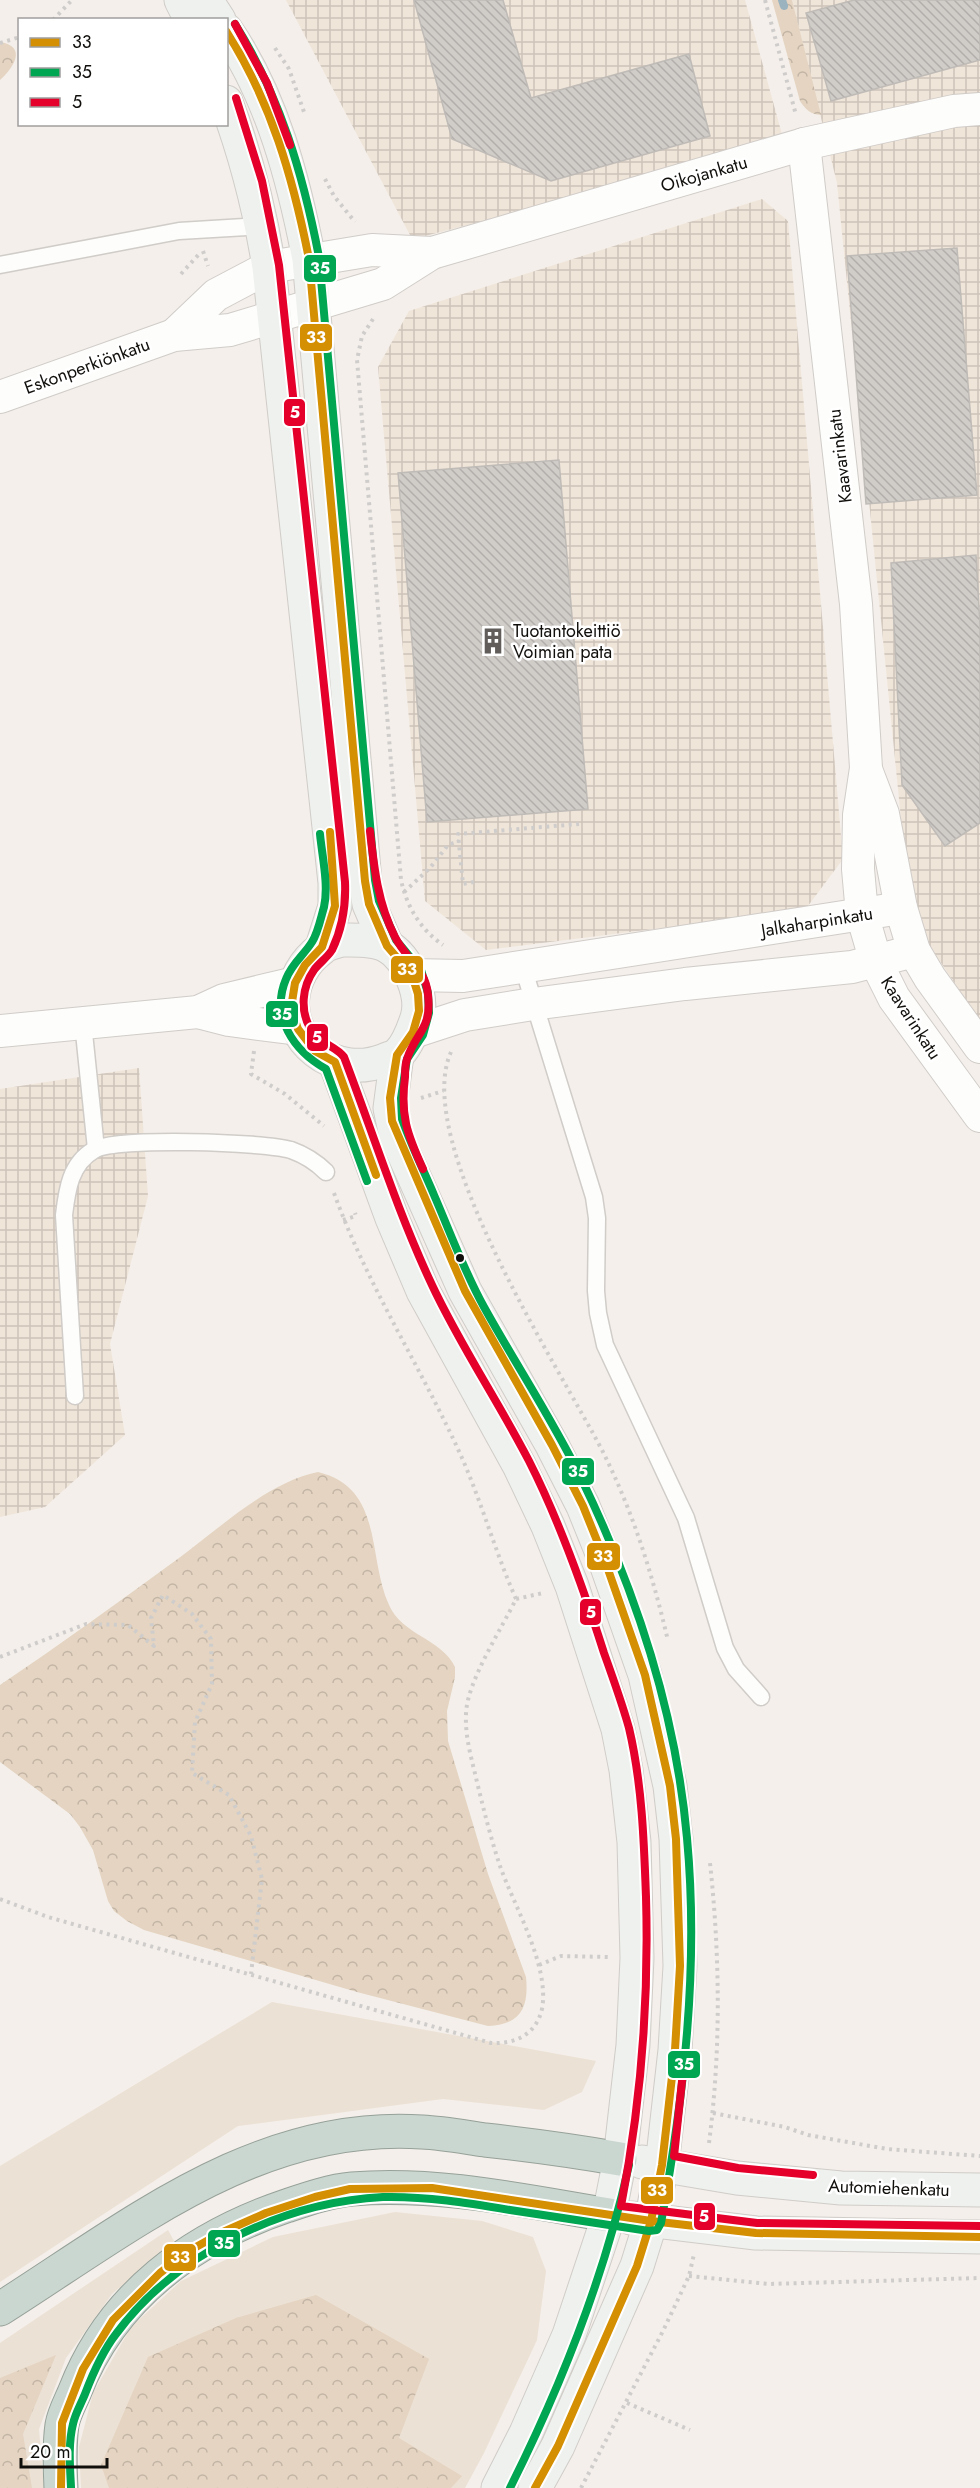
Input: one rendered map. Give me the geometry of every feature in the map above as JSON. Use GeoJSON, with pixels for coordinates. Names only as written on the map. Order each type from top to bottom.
{"type":"FeatureCollection","features":[{"type":"Feature","properties":{"kind":"highway"},"geometry":{"type":"LineString","coordinates":[[0,2309],[184,2191],[234,2167],[305,2144],[370,2133],[421,2131],[620,2159]]}},
{"type":"Feature","properties":{"kind":"highway"},"geometry":{"type":"LineString","coordinates":[[61,2488],[62,2423],[83,2369],[113,2320],[160,2273],[187,2252],[223,2232],[266,2213],[315,2197],[350,2189],[432,2188],[609,2214]]}},
{"type":"Feature","properties":{"kind":"main road"},"geometry":{"type":"LineString","coordinates":[[181,0],[190,18]]}},
{"type":"Feature","properties":{"kind":"main road"},"geometry":{"type":"LineString","coordinates":[[206,0],[218,18]]}},
{"type":"Feature","properties":{"kind":"main road"},"geometry":{"type":"LineString","coordinates":[[228,33],[238,46],[271,114],[301,220],[309,259],[365,881],[369,904],[387,946],[412,975],[418,994],[419,1011],[405,1043],[390,1108],[396,1136],[465,1291],[552,1445],[583,1506],[624,1612],[645,1675],[670,1786],[676,1839],[680,1966],[675,2050],[662,2165],[651,2221],[637,2266],[558,2446],[535,2488]]}},
{"type":"Feature","properties":{"kind":"main road"},"geometry":{"type":"LineString","coordinates":[[228,107],[237,130],[262,226],[269,267],[335,883],[335,906],[322,947]]}},
{"type":"Feature","properties":{"kind":"main road"},"geometry":{"type":"LineString","coordinates":[[387,946],[363,940],[342,940],[322,947],[304,964],[295,983],[291,1008],[298,1029],[315,1051],[335,1062],[356,1066],[375,1064],[405,1043]]}},
{"type":"Feature","properties":{"kind":"main road"},"geometry":{"type":"LineString","coordinates":[[335,1062],[392,1218],[423,1291],[519,1465],[548,1526],[572,1586],[615,1721],[626,1770],[635,1865],[637,1958],[633,2045],[620,2159],[609,2214],[569,2335],[526,2433],[498,2488]]}},
{"type":"Feature","properties":{"kind":"main road","name":"Automiehenkatu"},"geometry":{"type":"LineString","coordinates":[[620,2159],[737,2178],[842,2188],[980,2190]]}},
{"type":"Feature","properties":{"kind":"main road"},"geometry":{"type":"LineString","coordinates":[[609,2214],[756,2233],[980,2237]]}},
{"type":"Feature","properties":{"kind":"street","name":"Oikojankatu"},"geometry":{"type":"LineString","coordinates":[[274,316],[383,284],[432,253],[804,144],[954,111],[980,109]]}},
{"type":"Feature","properties":{"kind":"street","name":"Kaavarinkatu"},"geometry":{"type":"LineString","coordinates":[[804,144],[856,604],[866,768],[860,815],[858,858],[862,914],[876,962],[894,998],[980,1116]]}},
{"type":"Feature","properties":{"kind":"street","name":"Oikojankatu"},"geometry":{"type":"LineString","coordinates":[[269,267],[372,250],[432,253]]}},
{"type":"Feature","properties":{"kind":"street","name":"Eskonperkiönkatu"},"geometry":{"type":"LineString","coordinates":[[174,335],[216,295],[269,267]]}},
{"type":"Feature","properties":{"kind":"street","name":"Eskonperkiönkatu"},"geometry":{"type":"LineString","coordinates":[[0,397],[174,335],[230,330],[274,316]]}},
{"type":"Feature","properties":{"kind":"street","name":"Kaavarinkatu"},"geometry":{"type":"LineString","coordinates":[[866,768],[883,814],[901,908],[914,951],[930,978],[980,1047]]}},
{"type":"Feature","properties":{"kind":"street","name":"Jalkaharpinkatu"},"geometry":{"type":"LineString","coordinates":[[412,975],[463,976],[901,908]]}},
{"type":"Feature","properties":{"kind":"street"},"geometry":{"type":"LineString","coordinates":[[405,1043],[465,1015],[685,984],[852,967],[914,951]]}},
{"type":"Feature","properties":{"kind":"street"},"geometry":{"type":"LineString","coordinates":[[0,1031],[198,1012],[224,1000],[295,983]]}},
{"type":"Feature","properties":{"kind":"street"},"geometry":{"type":"LineString","coordinates":[[198,1012],[229,1020],[298,1029]]}},
{"type":"Feature","properties":{"kind":"lane"},"geometry":{"type":"LineString","coordinates":[[0,265],[179,231],[262,226]]}},
{"type":"Feature","properties":{"kind":"lane"},"geometry":{"type":"LineString","coordinates":[[523,967],[594,1197],[597,1218],[597,1302],[605,1345],[686,1518],[725,1648],[736,1669],[761,1697]]}},
{"type":"Feature","properties":{"kind":"lane"},"geometry":{"type":"LineString","coordinates":[[83,1023],[96,1149]]}},
{"type":"Feature","properties":{"kind":"lane"},"geometry":{"type":"LineString","coordinates":[[75,1396],[64,1215],[68,1188],[74,1170],[83,1158],[96,1149],[151,1142],[265,1145],[290,1150],[306,1157],[326,1172]]}},
{"type":"Feature","properties":{"kind":"path"},"geometry":{"type":"LineString","coordinates":[[54,18],[72,0]]}},
{"type":"Feature","properties":{"kind":"path"},"geometry":{"type":"LineString","coordinates":[[765,0],[804,144]]}},
{"type":"Feature","properties":{"kind":"path"},"geometry":{"type":"LineString","coordinates":[[0,43],[18,38]]}},
{"type":"Feature","properties":{"kind":"path"},"geometry":{"type":"LineString","coordinates":[[474,882],[463,884],[458,834],[579,824]]}},
{"type":"Feature","properties":{"kind":"path"},"geometry":{"type":"LineString","coordinates":[[404,892],[430,868],[450,843],[459,841]]}},
{"type":"Feature","properties":{"kind":"path"},"geometry":{"type":"LineString","coordinates":[[251,1074],[285,1094],[324,1126]]}},
{"type":"Feature","properties":{"kind":"path"},"geometry":{"type":"LineString","coordinates":[[0,1899],[48,1917],[491,2043],[517,2041],[528,2034],[540,2016],[542,1995],[539,1965],[500,1866],[489,1830],[468,1741],[466,1715],[472,1687],[516,1599],[499,1560],[457,1446],[362,1264],[326,1172]]}},
{"type":"Feature","properties":{"kind":"path"},"geometry":{"type":"LineString","coordinates":[[0,1658],[86,1624],[128,1626],[154,1646],[151,1618],[163,1595],[192,1614],[211,1639],[212,1683],[195,1722],[192,1773],[229,1795],[251,1836],[262,1880],[251,1975]]}},
{"type":"Feature","properties":{"kind":"path"},"geometry":{"type":"LineString","coordinates":[[717,1936],[718,1997],[713,2114],[784,2127],[808,2135],[887,2149],[980,2156]]}},
{"type":"Feature","properties":{"kind":"path"},"geometry":{"type":"LineString","coordinates":[[539,1965],[561,1956],[637,1958]]}},
{"type":"Feature","properties":{"kind":"path"},"geometry":{"type":"LineString","coordinates":[[581,2488],[627,2403],[689,2276],[768,2284],[980,2278]]}},
{"type":"Feature","properties":{"kind":"path"},"geometry":{"type":"LineString","coordinates":[[627,2403],[690,2430]]}},
{"type":"Feature","properties":{"kind":"shaded area"},"geometry":{"type":"Polygon","coordinates":[[[286,0],[745,0],[783,138],[780,144],[421,237],[410,235],[286,0]]]}},
{"type":"Feature","properties":{"kind":"shaded area"},"geometry":{"type":"Polygon","coordinates":[[[792,0],[980,0],[980,1021],[911,918],[837,183],[792,0]]]}},
{"type":"Feature","properties":{"kind":"shaded area"},"geometry":{"type":"Polygon","coordinates":[[[762,199],[788,221],[843,859],[805,910],[486,950],[425,901],[378,367],[409,311],[762,199]]]}},
{"type":"Feature","properties":{"kind":"shaded area"},"geometry":{"type":"Polygon","coordinates":[[[139,1068],[148,1196],[110,1344],[125,1435],[45,1507],[0,1517],[0,1089],[139,1068]]]}},
{"type":"Feature","properties":{"kind":"shaded area"},"geometry":{"type":"Polygon","coordinates":[[[272,2002],[596,2061],[582,2092],[544,2110],[443,2099],[238,2126],[0,2282],[0,2166],[272,2002]]]}},
{"type":"Feature","properties":{"kind":"shaded area"},"geometry":{"type":"Polygon","coordinates":[[[395,2212],[482,2221],[533,2237],[546,2271],[537,2340],[465,2488],[81,2488],[79,2447],[93,2393],[131,2327],[181,2281],[273,2237],[395,2212]]]}},
{"type":"Feature","properties":{"kind":"shaded area"},"geometry":{"type":"Polygon","coordinates":[[[168,2230],[174,2241],[112,2294],[66,2358],[39,2429],[44,2488],[0,2488],[0,2343],[168,2230]]]}},
{"type":"Feature","properties":{"kind":"green space"},"geometry":{"type":"Polygon","coordinates":[[[772,0],[792,0],[821,115],[809,111],[800,101],[772,0]]]}},
{"type":"Feature","properties":{"kind":"green space"},"geometry":{"type":"Polygon","coordinates":[[[0,42],[14,48],[16,53],[13,64],[0,80],[0,42]]]}},
{"type":"Feature","properties":{"kind":"green space"},"geometry":{"type":"Polygon","coordinates":[[[318,1472],[339,1480],[354,1493],[364,1508],[382,1586],[395,1615],[441,1650],[455,1667],[447,1711],[448,1741],[488,1874],[526,1977],[524,2005],[521,2012],[508,2022],[488,2026],[357,1992],[144,1930],[114,1911],[108,1901],[93,1850],[70,1814],[0,1762],[0,1685],[135,1590],[245,1508],[281,1485],[318,1472]]]}},
{"type":"Feature","properties":{"kind":"green space"},"geometry":{"type":"Polygon","coordinates":[[[316,2295],[429,2359],[399,2438],[462,2476],[451,2488],[109,2488],[101,2465],[148,2357],[236,2318],[316,2295]]]}},
{"type":"Feature","properties":{"kind":"green space"},"geometry":{"type":"Polygon","coordinates":[[[56,2355],[23,2434],[32,2488],[0,2488],[0,2378],[56,2355]]]}},
{"type":"Feature","properties":{"kind":"building"},"geometry":{"type":"Polygon","coordinates":[[[414,0],[503,0],[531,98],[689,54],[710,136],[551,181],[452,139],[414,0]]]}},
{"type":"Feature","properties":{"kind":"building"},"geometry":{"type":"Polygon","coordinates":[[[854,0],[980,0],[980,60],[831,101],[806,13],[854,0]]]}},
{"type":"Feature","properties":{"kind":"building"},"geometry":{"type":"Polygon","coordinates":[[[957,248],[977,495],[866,504],[847,256],[957,248]]]}},
{"type":"Feature","properties":{"kind":"building","name":"Tuotantokeittiö Voimian pata"},"geometry":{"type":"Polygon","coordinates":[[[559,460],[588,809],[427,822],[398,473],[559,460]]]}},
{"type":"Feature","properties":{"kind":"building"},"geometry":{"type":"Polygon","coordinates":[[[976,555],[980,625],[980,823],[945,846],[902,785],[891,563],[976,555]]]}},
{"type":"Feature","properties":{"kind":"waterway"},"geometry":{"type":"LineString","coordinates":[[782,0],[784,6]]}},
{"type":"Feature","properties":{"kind":"transit line","name":"35"},"geometry":{"type":"LineString","coordinates":[[71,2487],[70,2447],[74,2420],[98,2363],[116,2334],[141,2305],[169,2279],[201,2256],[271,2221],[308,2209],[346,2201],[399,2197],[447,2201],[649,2231],[657,2230],[661,2223],[669,2175],[687,2031],[691,1935],[687,1838],[674,1746],[651,1654],[602,1522],[559,1436],[477,1293],[402,1119],[401,1098],[407,1059],[423,1035],[429,1013],[428,993],[421,970],[396,940],[379,901],[375,880],[319,257],[313,226],[288,136],[265,79],[235,24]]}},
{"type":"Feature","properties":{"kind":"transit line","name":"5"},"geometry":{"type":"LineString","coordinates":[[235,24],[267,83],[290,145]]}},
{"type":"Feature","properties":{"kind":"transit line","name":"33"},"geometry":{"type":"LineString","coordinates":[[228,34],[256,85],[268,113],[288,170],[309,259],[365,881],[369,904],[387,946],[412,975],[418,994],[419,1011],[413,1032],[397,1055],[390,1098],[392,1121],[465,1291],[552,1445],[583,1506],[604,1558],[645,1675],[670,1786],[676,1839],[680,1966],[675,2050],[662,2165],[651,2221],[637,2266],[558,2446],[535,2488]]}},
{"type":"Feature","properties":{"kind":"transit line","name":"5"},"geometry":{"type":"LineString","coordinates":[[236,98],[262,181],[279,265],[345,882],[341,925],[332,950],[314,970],[307,984],[304,999],[305,1014],[314,1034],[344,1057],[419,1257],[455,1329],[540,1484],[579,1579],[629,1728],[640,1791],[647,1936],[642,2052],[634,2129],[621,2206],[757,2223],[980,2226]]}},
{"type":"Feature","properties":{"kind":"transit line","name":"5"},"geometry":{"type":"LineString","coordinates":[[370,831],[375,872],[384,912],[399,945],[424,978],[428,995],[428,1016],[406,1061],[403,1102],[406,1124],[423,1169]]}},
{"type":"Feature","properties":{"kind":"transit line","name":"33"},"geometry":{"type":"LineString","coordinates":[[330,832],[335,906],[322,947],[305,965],[295,983],[291,1008],[298,1029],[315,1051],[335,1062],[376,1175]]}},
{"type":"Feature","properties":{"kind":"transit line","name":"35"},"geometry":{"type":"LineString","coordinates":[[320,834],[325,880],[324,907],[314,938],[291,968],[286,979],[281,1007],[288,1032],[295,1043],[314,1062],[326,1069],[367,1181]]}},
{"type":"Feature","properties":{"kind":"transit line","name":"5"},"geometry":{"type":"LineString","coordinates":[[683,2072],[674,2156],[738,2168],[813,2175]]}},
{"type":"Feature","properties":{"kind":"transit line","name":"35"},"geometry":{"type":"LineString","coordinates":[[510,2488],[547,2410],[580,2330],[607,2249],[629,2165]]}},
{"type":"Feature","properties":{"kind":"transit line","name":"33"},"geometry":{"type":"LineString","coordinates":[[61,2488],[62,2423],[83,2369],[113,2320],[160,2273],[187,2252],[223,2232],[266,2213],[315,2197],[350,2189],[432,2188],[651,2221],[756,2233],[980,2237]]}},
{"type":"Feature","properties":{"kind":"place","name":"Tuotantokeittiö Voimian pata"},"geometry":{"type":"Point","coordinates":[493,641]}}]}
